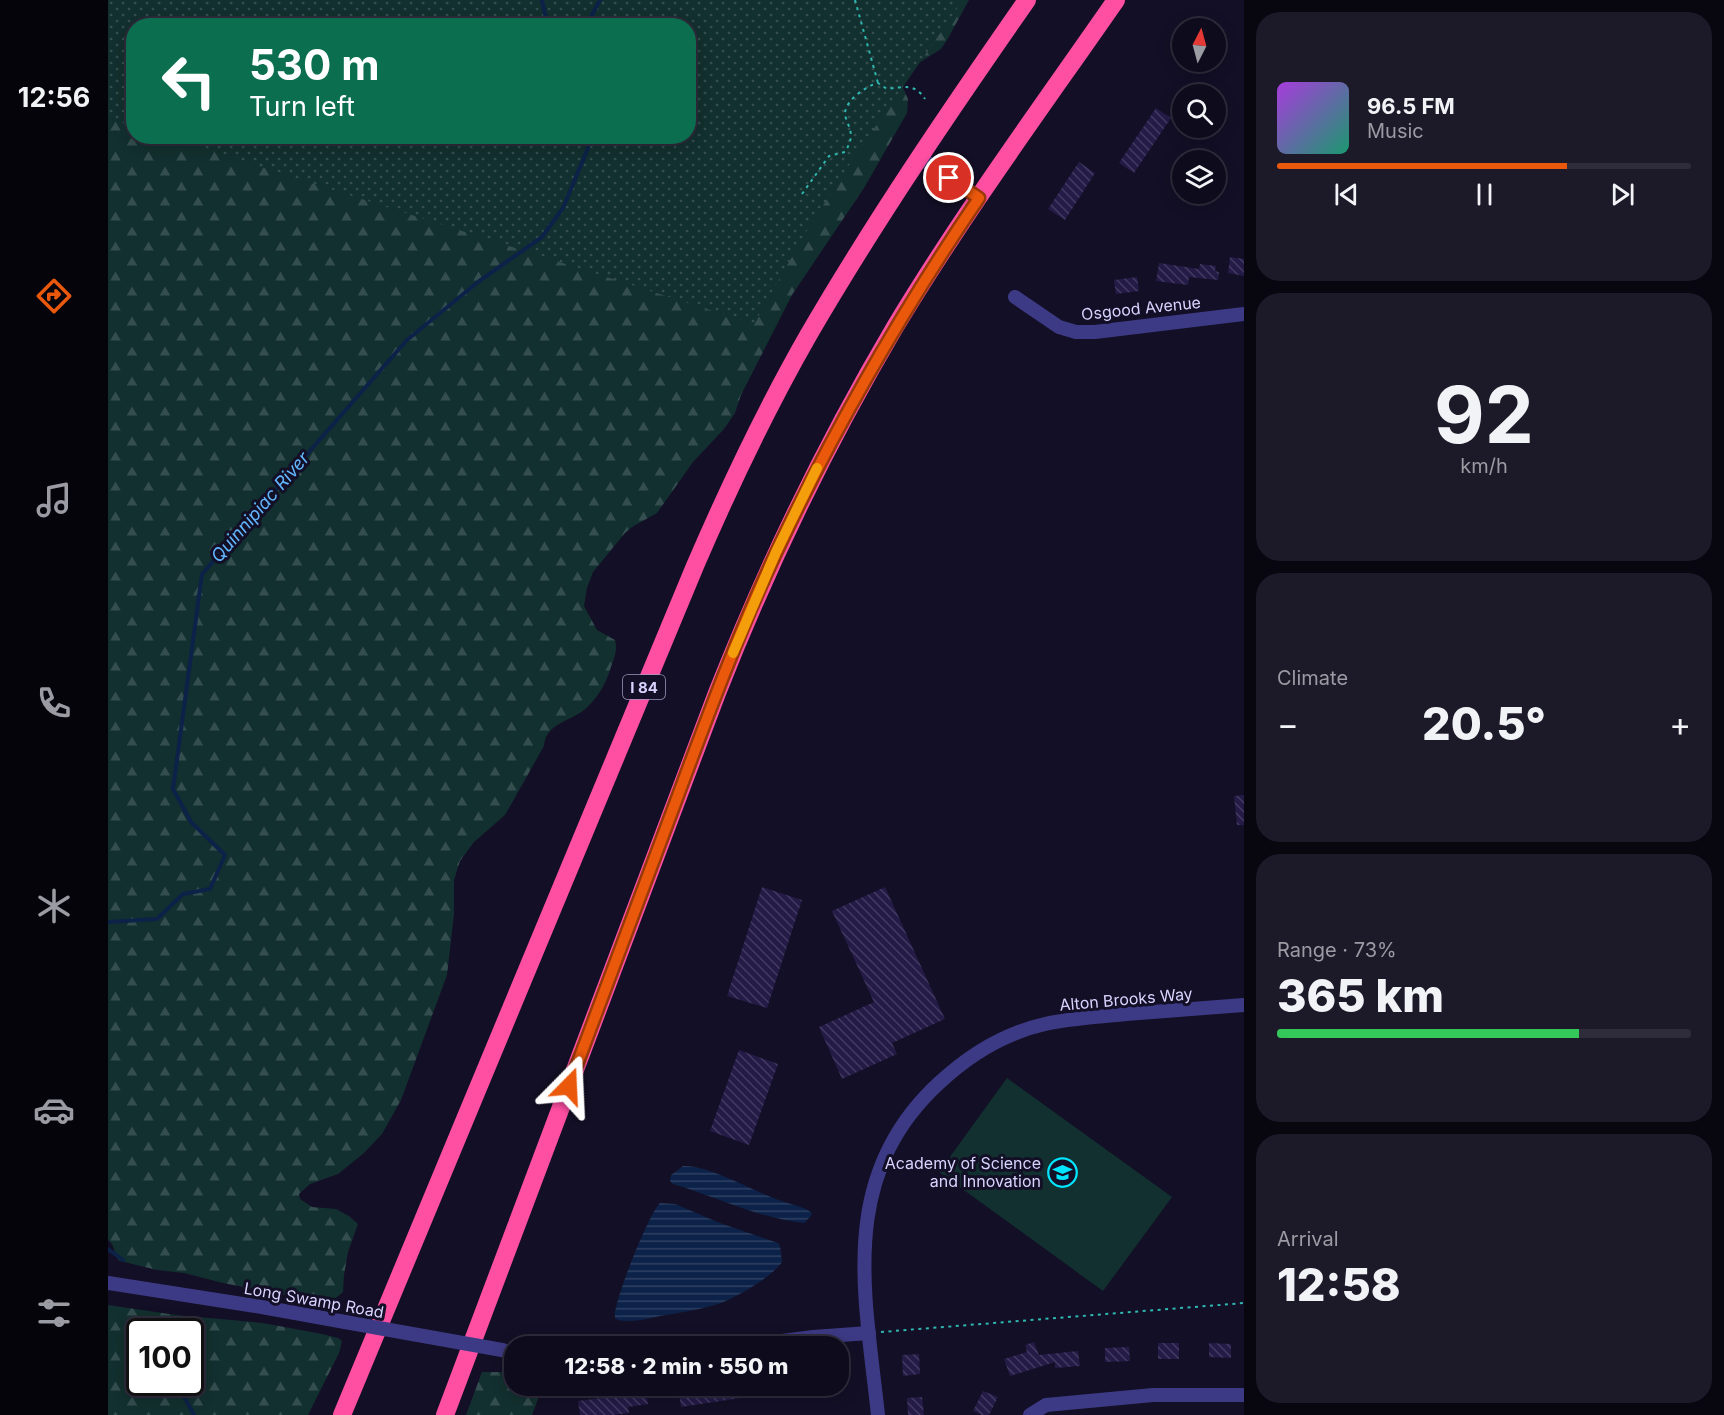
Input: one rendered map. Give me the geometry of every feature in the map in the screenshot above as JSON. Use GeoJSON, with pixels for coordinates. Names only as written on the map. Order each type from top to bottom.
{"type":"FeatureCollection","features":[{"type":"Feature","properties":{"kind":"highway","name":"I 84"},"geometry":{"type":"LineString","coordinates":[[342,1415],[715,518],[765,416],[804,344],[861,248],[919,157],[1027,0]]}},
{"type":"Feature","properties":{"kind":"highway"},"geometry":{"type":"LineString","coordinates":[[445,1415],[717,693],[756,597],[801,501],[862,384],[930,271],[1116,0]]}},
{"type":"Feature","properties":{"kind":"street"},"geometry":{"type":"LineString","coordinates":[[919,157],[979,198]]}},
{"type":"Feature","properties":{"kind":"street","name":"Osgood Avenue"},"geometry":{"type":"LineString","coordinates":[[1015,297],[1059,327],[1076,332],[1095,332],[1244,314]]}},
{"type":"Feature","properties":{"kind":"street","name":"Alton Brooks Way"},"geometry":{"type":"LineString","coordinates":[[878,1415],[869,1333],[864,1252],[866,1222],[872,1193],[882,1165],[896,1136],[921,1101],[967,1059],[1011,1035],[1043,1024],[1076,1018],[1244,1005]]}},
{"type":"Feature","properties":{"kind":"street","name":"Long Swamp Road"},"geometry":{"type":"LineString","coordinates":[[108,1283],[262,1307],[504,1351]]}},
{"type":"Feature","properties":{"kind":"street"},"geometry":{"type":"LineString","coordinates":[[827,1336],[869,1333]]}},
{"type":"Feature","properties":{"kind":"street"},"geometry":{"type":"LineString","coordinates":[[1030,1415],[1046,1405],[1129,1397],[1244,1395]]}},
{"type":"Feature","properties":{"kind":"path"},"geometry":{"type":"LineString","coordinates":[[855,0],[878,83],[886,89],[909,86],[921,93],[925,99]]}},
{"type":"Feature","properties":{"kind":"path"},"geometry":{"type":"LineString","coordinates":[[802,194],[829,156],[845,152],[851,134],[845,116],[846,108],[856,95],[878,83]]}},
{"type":"Feature","properties":{"kind":"path"},"geometry":{"type":"LineString","coordinates":[[869,1333],[1244,1303]]}},
{"type":"Feature","properties":{"kind":"green space"},"geometry":{"type":"Polygon","coordinates":[[[108,0],[969,0],[941,49],[914,66],[901,83],[908,99],[907,113],[864,188],[792,295],[741,395],[735,413],[724,429],[693,462],[657,513],[625,533],[593,572],[584,606],[597,630],[615,640],[616,644],[606,679],[589,706],[549,732],[544,746],[505,815],[474,842],[460,861],[454,880],[454,914],[447,975],[401,1100],[382,1134],[364,1153],[338,1174],[310,1184],[299,1194],[300,1199],[312,1207],[336,1209],[358,1224],[348,1252],[343,1292],[332,1301],[321,1302],[184,1273],[157,1270],[118,1260],[108,1240],[108,0]]]}},
{"type":"Feature","properties":{"kind":"green space"},"geometry":{"type":"Polygon","coordinates":[[[108,0],[963,0],[851,162],[806,232],[754,324],[189,144],[696,144],[696,18],[126,18],[126,124],[108,118],[108,0]]]}},
{"type":"Feature","properties":{"kind":"green space"},"geometry":{"type":"Polygon","coordinates":[[[1007,1078],[1172,1197],[1103,1291],[939,1172],[1007,1078]]]}},
{"type":"Feature","properties":{"kind":"green space"},"geometry":{"type":"Polygon","coordinates":[[[108,1305],[176,1315],[263,1323],[338,1338],[342,1341],[339,1353],[308,1415],[108,1415],[108,1305]]]}},
{"type":"Feature","properties":{"kind":"green space"},"geometry":{"type":"Polygon","coordinates":[[[482,1372],[504,1372],[504,1396],[539,1396],[532,1415],[466,1415],[482,1372]]]}},
{"type":"Feature","properties":{"kind":"water"},"geometry":{"type":"Polygon","coordinates":[[[683,1166],[703,1169],[725,1177],[806,1209],[812,1213],[811,1216],[804,1223],[770,1217],[673,1184],[670,1181],[671,1175],[683,1166]]]}},
{"type":"Feature","properties":{"kind":"water"},"geometry":{"type":"Polygon","coordinates":[[[660,1203],[675,1204],[720,1223],[778,1243],[782,1262],[770,1275],[732,1298],[715,1305],[639,1320],[618,1320],[615,1318],[616,1310],[625,1279],[640,1240],[660,1203]]]}},
{"type":"Feature","properties":{"kind":"building"},"geometry":{"type":"Polygon","coordinates":[[[1156,108],[1171,118],[1134,173],[1119,163],[1156,108]]]}},
{"type":"Feature","properties":{"kind":"building"},"geometry":{"type":"Polygon","coordinates":[[[1079,162],[1095,173],[1065,220],[1048,209],[1079,162]]]}},
{"type":"Feature","properties":{"kind":"building"},"geometry":{"type":"Polygon","coordinates":[[[1230,257],[1244,259],[1244,276],[1228,273],[1230,257]]]}},
{"type":"Feature","properties":{"kind":"building"},"geometry":{"type":"Polygon","coordinates":[[[1159,263],[1199,269],[1200,264],[1216,266],[1215,271],[1219,272],[1218,280],[1189,277],[1188,285],[1156,281],[1159,263]]]}},
{"type":"Feature","properties":{"kind":"building"},"geometry":{"type":"Polygon","coordinates":[[[1137,277],[1139,291],[1116,294],[1114,280],[1137,277]]]}},
{"type":"Feature","properties":{"kind":"building"},"geometry":{"type":"Polygon","coordinates":[[[1244,795],[1244,825],[1237,825],[1234,796],[1244,795]]]}},
{"type":"Feature","properties":{"kind":"building"},"geometry":{"type":"Polygon","coordinates":[[[762,887],[802,900],[767,1008],[727,996],[762,887]]]}},
{"type":"Feature","properties":{"kind":"building"},"geometry":{"type":"Polygon","coordinates":[[[885,887],[945,1019],[892,1043],[897,1054],[842,1079],[819,1027],[874,1002],[832,911],[885,887]]]}},
{"type":"Feature","properties":{"kind":"building"},"geometry":{"type":"Polygon","coordinates":[[[739,1050],[778,1064],[749,1145],[710,1131],[739,1050]]]}},
{"type":"Feature","properties":{"kind":"building"},"geometry":{"type":"Polygon","coordinates":[[[1034,1342],[1039,1355],[1078,1351],[1080,1366],[1055,1368],[1055,1362],[1010,1376],[1004,1359],[1027,1352],[1025,1345],[1034,1342]]]}},
{"type":"Feature","properties":{"kind":"building"},"geometry":{"type":"Polygon","coordinates":[[[1158,1343],[1179,1343],[1179,1359],[1158,1359],[1158,1343]]]}},
{"type":"Feature","properties":{"kind":"building"},"geometry":{"type":"Polygon","coordinates":[[[1209,1343],[1231,1344],[1231,1358],[1209,1357],[1209,1343]]]}},
{"type":"Feature","properties":{"kind":"building"},"geometry":{"type":"Polygon","coordinates":[[[1129,1347],[1130,1361],[1105,1362],[1105,1348],[1129,1347]]]}},
{"type":"Feature","properties":{"kind":"building"},"geometry":{"type":"Polygon","coordinates":[[[919,1354],[920,1374],[903,1376],[902,1355],[919,1354]]]}},
{"type":"Feature","properties":{"kind":"building"},"geometry":{"type":"Polygon","coordinates":[[[983,1391],[998,1397],[989,1415],[973,1411],[983,1391]]]}},
{"type":"Feature","properties":{"kind":"building"},"geometry":{"type":"Polygon","coordinates":[[[616,1396],[647,1396],[648,1404],[628,1407],[629,1413],[580,1415],[578,1401],[616,1396]]]}},
{"type":"Feature","properties":{"kind":"building"},"geometry":{"type":"Polygon","coordinates":[[[679,1396],[741,1396],[741,1398],[681,1407],[679,1396]]]}},
{"type":"Feature","properties":{"kind":"building"},"geometry":{"type":"Polygon","coordinates":[[[922,1397],[924,1415],[908,1415],[907,1398],[922,1397]]]}},
{"type":"Feature","properties":{"kind":"waterway"},"geometry":{"type":"LineString","coordinates":[[542,0],[546,18]]}},
{"type":"Feature","properties":{"kind":"waterway","name":"Quinnipiac River"},"geometry":{"type":"LineString","coordinates":[[590,18],[600,0]]}},
{"type":"Feature","properties":{"kind":"waterway","name":"Quinnipiac River"},"geometry":{"type":"LineString","coordinates":[[108,922],[157,919],[183,894],[210,889],[225,855],[191,822],[173,789],[202,574],[407,340],[478,282],[542,237],[563,208],[589,144]]}},
{"type":"Feature","properties":{"kind":"waterway","name":"Quinnipiac River"},"geometry":{"type":"LineString","coordinates":[[108,1249],[123,1260]]}},
{"type":"Feature","properties":{"kind":"waterway","name":"Quinnipiac River"},"geometry":{"type":"LineString","coordinates":[[184,1396],[194,1415]]}},
{"type":"Feature","properties":{"kind":"slow traffic"},"geometry":{"type":"LineString","coordinates":[[733,653],[776,552],[817,468]]}},
{"type":"Feature","properties":{"kind":"place","name":"Academy of Science and Innovation"},"geometry":{"type":"Point","coordinates":[1062,1172]}},
{"type":"Feature","properties":{"kind":"route"},"geometry":{"type":"LineString","coordinates":[[569,1086],[717,693],[776,552],[862,384],[930,271],[979,198],[949,178]]}}]}
